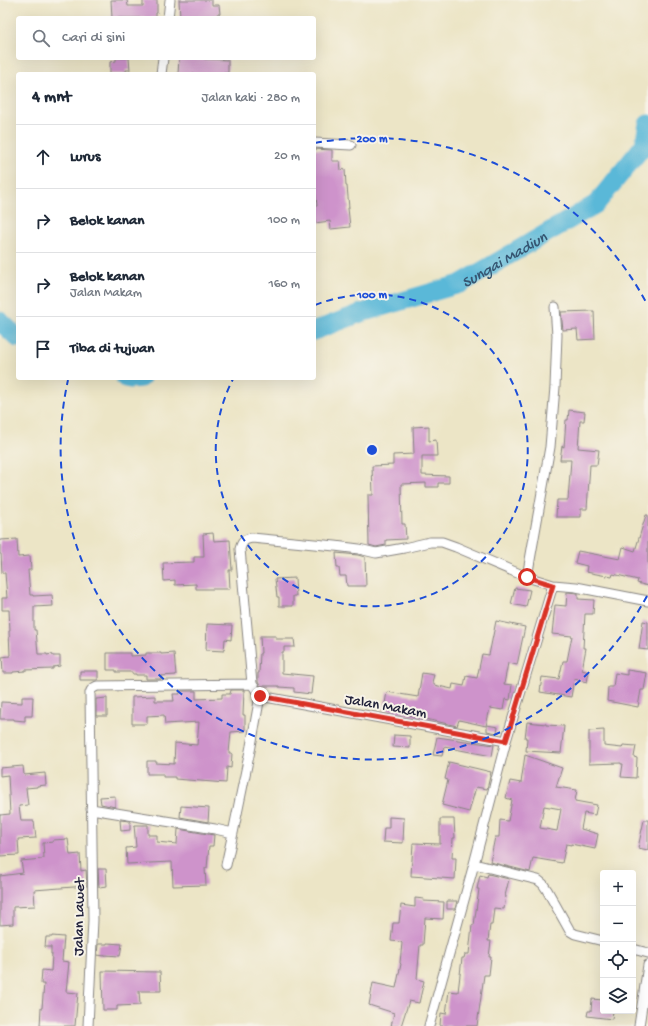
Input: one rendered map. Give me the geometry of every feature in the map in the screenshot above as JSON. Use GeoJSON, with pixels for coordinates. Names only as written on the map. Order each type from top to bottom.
{"type":"FeatureCollection","features":[{"type":"Feature","properties":{"kind":"street"},"geometry":{"type":"LineString","coordinates":[[168,16],[170,0]]}},
{"type":"Feature","properties":{"kind":"street"},"geometry":{"type":"LineString","coordinates":[[161,72],[163,60]]}},
{"type":"Feature","properties":{"kind":"street"},"geometry":{"type":"LineString","coordinates":[[316,143],[351,145]]}},
{"type":"Feature","properties":{"kind":"street"},"geometry":{"type":"LineString","coordinates":[[527,577],[550,447],[555,387],[557,335],[555,306]]}},
{"type":"Feature","properties":{"kind":"street"},"geometry":{"type":"LineString","coordinates":[[226,865],[260,696],[252,684],[240,549],[245,539],[252,538],[335,546],[376,553],[430,542],[442,542],[527,577],[553,585],[576,587],[648,601]]}},
{"type":"Feature","properties":{"kind":"street"},"geometry":{"type":"LineString","coordinates":[[429,1026],[506,741],[553,585]]}},
{"type":"Feature","properties":{"kind":"street","name":"Jalan Lawet"},"geometry":{"type":"LineString","coordinates":[[88,1026],[93,920],[90,693],[93,688],[97,686],[252,684]]}},
{"type":"Feature","properties":{"kind":"street","name":"Jalan Makam"},"geometry":{"type":"LineString","coordinates":[[260,696],[506,741]]}},
{"type":"Feature","properties":{"kind":"street"},"geometry":{"type":"LineString","coordinates":[[92,809],[215,829],[233,834]]}},
{"type":"Feature","properties":{"kind":"street"},"geometry":{"type":"LineString","coordinates":[[474,864],[538,880],[547,890],[570,931],[575,934],[600,940]]}},
{"type":"Feature","properties":{"kind":"street"},"geometry":{"type":"LineString","coordinates":[[636,950],[648,953]]}},
{"type":"Feature","properties":{"kind":"street"},"geometry":{"type":"LineString","coordinates":[[639,1026],[648,965]]}},
{"type":"Feature","properties":{"kind":"building"},"geometry":{"type":"Polygon","coordinates":[[[111,0],[127,0],[128,6],[143,6],[143,0],[157,0],[156,16],[112,16],[111,0]]]}},
{"type":"Feature","properties":{"kind":"building"},"geometry":{"type":"Polygon","coordinates":[[[179,0],[212,0],[212,5],[219,5],[220,14],[217,14],[217,16],[180,16],[179,0]]]}},
{"type":"Feature","properties":{"kind":"building"},"geometry":{"type":"Polygon","coordinates":[[[129,60],[130,70],[126,70],[126,72],[110,72],[110,62],[129,60]]]}},
{"type":"Feature","properties":{"kind":"building"},"geometry":{"type":"Polygon","coordinates":[[[179,60],[228,60],[228,72],[178,72],[179,60]]]}},
{"type":"Feature","properties":{"kind":"building"},"geometry":{"type":"Polygon","coordinates":[[[316,149],[332,150],[332,161],[340,161],[341,170],[345,169],[350,227],[331,229],[330,221],[316,223],[316,149]]]}},
{"type":"Feature","properties":{"kind":"building"},"geometry":{"type":"Polygon","coordinates":[[[594,311],[595,339],[578,340],[577,329],[563,330],[561,312],[594,311]]]}},
{"type":"Feature","properties":{"kind":"building"},"geometry":{"type":"Polygon","coordinates":[[[569,410],[585,412],[584,421],[580,421],[578,448],[599,450],[597,465],[590,465],[587,509],[581,509],[581,517],[556,517],[557,500],[568,500],[571,460],[560,460],[562,446],[564,447],[566,420],[568,420],[569,410]]]}},
{"type":"Feature","properties":{"kind":"building"},"geometry":{"type":"Polygon","coordinates":[[[429,426],[429,441],[436,440],[437,456],[422,456],[422,475],[449,476],[449,483],[438,483],[438,487],[426,487],[426,483],[401,484],[402,524],[405,524],[406,539],[386,540],[386,545],[376,547],[369,545],[368,495],[373,495],[372,466],[393,465],[393,455],[414,454],[413,427],[429,426]]]}},
{"type":"Feature","properties":{"kind":"building"},"geometry":{"type":"Polygon","coordinates":[[[646,515],[648,515],[648,586],[637,583],[638,580],[613,574],[612,577],[586,572],[587,566],[575,563],[578,551],[620,559],[623,547],[635,551],[646,515]]]}},
{"type":"Feature","properties":{"kind":"building"},"geometry":{"type":"Polygon","coordinates":[[[213,533],[214,541],[230,540],[232,570],[229,570],[230,589],[196,589],[196,584],[175,585],[175,580],[164,581],[163,563],[194,562],[194,557],[204,557],[203,534],[213,533]]]}},
{"type":"Feature","properties":{"kind":"building"},"geometry":{"type":"Polygon","coordinates":[[[17,539],[18,557],[30,556],[31,570],[28,570],[30,595],[52,595],[53,606],[34,607],[34,630],[36,630],[38,654],[52,654],[53,656],[60,656],[60,666],[53,667],[53,669],[25,670],[13,673],[3,673],[2,657],[10,656],[10,631],[9,610],[2,610],[2,598],[7,598],[5,573],[2,573],[0,540],[17,539]]]}},
{"type":"Feature","properties":{"kind":"building"},"geometry":{"type":"Polygon","coordinates":[[[336,553],[365,557],[366,586],[347,586],[346,576],[340,576],[339,568],[337,568],[336,553]]]}},
{"type":"Feature","properties":{"kind":"building"},"geometry":{"type":"Polygon","coordinates":[[[295,578],[296,596],[293,596],[293,606],[279,606],[279,597],[277,597],[275,579],[295,578]]]}},
{"type":"Feature","properties":{"kind":"building"},"geometry":{"type":"Polygon","coordinates":[[[515,588],[530,590],[526,607],[511,604],[515,588]]]}},
{"type":"Feature","properties":{"kind":"building"},"geometry":{"type":"Polygon","coordinates":[[[567,592],[578,593],[578,599],[594,600],[593,614],[585,614],[583,648],[586,648],[582,670],[589,672],[587,682],[574,679],[571,697],[540,692],[542,677],[559,679],[563,661],[567,661],[572,636],[552,634],[555,605],[566,606],[567,592]]]}},
{"type":"Feature","properties":{"kind":"building"},"geometry":{"type":"Polygon","coordinates":[[[496,621],[525,627],[517,665],[508,663],[504,684],[512,685],[510,700],[505,699],[503,710],[490,708],[486,726],[459,720],[457,726],[384,709],[387,692],[418,697],[422,673],[434,675],[432,682],[434,685],[452,689],[453,684],[464,686],[466,676],[477,678],[482,654],[489,655],[496,621]]]}},
{"type":"Feature","properties":{"kind":"building"},"geometry":{"type":"Polygon","coordinates":[[[643,621],[648,622],[648,650],[639,649],[643,621]]]}},
{"type":"Feature","properties":{"kind":"building"},"geometry":{"type":"Polygon","coordinates":[[[207,624],[232,625],[231,640],[225,639],[224,651],[206,650],[207,624]]]}},
{"type":"Feature","properties":{"kind":"building"},"geometry":{"type":"Polygon","coordinates":[[[260,636],[276,636],[276,639],[294,639],[295,647],[284,647],[284,652],[282,652],[282,673],[313,676],[311,694],[294,692],[294,688],[260,686],[258,682],[258,673],[261,653],[260,636]]]}},
{"type":"Feature","properties":{"kind":"building"},"geometry":{"type":"Polygon","coordinates":[[[107,653],[130,653],[130,656],[146,655],[146,653],[174,653],[176,675],[161,676],[161,679],[146,679],[146,675],[136,675],[132,674],[132,672],[116,672],[116,670],[107,670],[107,653]]]}},
{"type":"Feature","properties":{"kind":"building"},"geometry":{"type":"Polygon","coordinates":[[[627,670],[647,673],[644,690],[641,690],[638,707],[607,701],[608,687],[613,687],[615,673],[627,675],[627,670]]]}},
{"type":"Feature","properties":{"kind":"building"},"geometry":{"type":"Polygon","coordinates":[[[80,671],[98,671],[98,680],[80,680],[80,671]]]}},
{"type":"Feature","properties":{"kind":"building"},"geometry":{"type":"Polygon","coordinates":[[[231,690],[244,690],[243,715],[245,715],[245,731],[231,732],[229,753],[232,753],[231,768],[227,767],[226,783],[175,779],[175,777],[163,777],[163,774],[147,774],[147,761],[174,764],[175,743],[197,745],[199,722],[165,724],[164,715],[147,716],[147,724],[132,724],[132,697],[155,696],[155,701],[174,701],[173,694],[180,694],[180,691],[196,691],[196,699],[222,698],[222,694],[230,694],[231,690]]]}},
{"type":"Feature","properties":{"kind":"building"},"geometry":{"type":"Polygon","coordinates":[[[22,697],[33,697],[32,716],[25,716],[25,721],[0,719],[1,702],[22,703],[22,697]]]}},
{"type":"Feature","properties":{"kind":"building"},"geometry":{"type":"Polygon","coordinates":[[[107,698],[107,716],[96,716],[96,699],[107,698]]]}},
{"type":"Feature","properties":{"kind":"building"},"geometry":{"type":"Polygon","coordinates":[[[527,722],[564,726],[561,753],[526,751],[527,738],[525,738],[527,722]]]}},
{"type":"Feature","properties":{"kind":"building"},"geometry":{"type":"Polygon","coordinates":[[[487,725],[498,727],[497,733],[487,731],[487,725]]]}},
{"type":"Feature","properties":{"kind":"building"},"geometry":{"type":"Polygon","coordinates":[[[604,730],[604,746],[622,748],[623,745],[636,746],[634,757],[637,758],[636,778],[621,777],[623,764],[621,763],[589,764],[589,731],[604,730]]]}},
{"type":"Feature","properties":{"kind":"building"},"geometry":{"type":"Polygon","coordinates":[[[394,735],[410,736],[410,748],[393,747],[394,735]]]}},
{"type":"Feature","properties":{"kind":"building"},"geometry":{"type":"Polygon","coordinates":[[[437,737],[494,745],[492,756],[444,747],[442,756],[433,755],[437,737]]]}},
{"type":"Feature","properties":{"kind":"building"},"geometry":{"type":"Polygon","coordinates":[[[525,755],[562,768],[556,787],[577,790],[575,801],[597,805],[595,815],[584,813],[581,829],[598,834],[595,849],[566,844],[562,863],[533,858],[530,872],[490,862],[495,837],[499,837],[500,820],[508,821],[512,800],[506,798],[510,781],[521,783],[525,755]],[[544,806],[540,828],[557,831],[561,809],[544,806]]]}},
{"type":"Feature","properties":{"kind":"building"},"geometry":{"type":"Polygon","coordinates":[[[449,762],[491,772],[487,789],[476,787],[469,812],[442,805],[448,780],[445,779],[449,762]]]}},
{"type":"Feature","properties":{"kind":"building"},"geometry":{"type":"Polygon","coordinates":[[[23,766],[24,775],[45,773],[46,785],[26,788],[28,805],[19,806],[21,821],[34,821],[36,838],[18,839],[19,855],[0,856],[0,815],[10,814],[8,775],[0,776],[0,768],[23,766]]]}},
{"type":"Feature","properties":{"kind":"building"},"geometry":{"type":"Polygon","coordinates":[[[115,796],[115,807],[101,804],[100,797],[115,796]]]}},
{"type":"Feature","properties":{"kind":"building"},"geometry":{"type":"Polygon","coordinates":[[[181,806],[209,808],[208,822],[180,817],[181,806]]]}},
{"type":"Feature","properties":{"kind":"building"},"geometry":{"type":"Polygon","coordinates":[[[389,817],[404,818],[403,843],[383,842],[384,828],[389,828],[389,817]]]}},
{"type":"Feature","properties":{"kind":"building"},"geometry":{"type":"Polygon","coordinates":[[[440,819],[454,819],[455,838],[453,838],[452,858],[456,858],[455,879],[411,876],[413,843],[440,844],[440,819]]]}},
{"type":"Feature","properties":{"kind":"building"},"geometry":{"type":"Polygon","coordinates":[[[120,820],[130,821],[130,830],[121,831],[120,820]]]}},
{"type":"Feature","properties":{"kind":"building"},"geometry":{"type":"Polygon","coordinates":[[[644,820],[648,820],[648,850],[638,848],[644,820]]]}},
{"type":"Feature","properties":{"kind":"building"},"geometry":{"type":"Polygon","coordinates":[[[134,825],[148,825],[148,835],[157,835],[157,842],[177,844],[178,829],[214,835],[213,846],[209,846],[207,868],[205,868],[206,885],[173,886],[172,862],[127,864],[126,848],[136,847],[134,825]]]}},
{"type":"Feature","properties":{"kind":"building"},"geometry":{"type":"Polygon","coordinates":[[[68,839],[70,855],[80,854],[81,871],[86,870],[87,886],[34,890],[35,906],[13,907],[13,924],[0,925],[0,876],[23,873],[21,861],[44,858],[43,843],[53,842],[53,840],[68,839]]]}},
{"type":"Feature","properties":{"kind":"building"},"geometry":{"type":"Polygon","coordinates":[[[98,869],[106,869],[107,886],[99,887],[98,869]]]}},
{"type":"Feature","properties":{"kind":"building"},"geometry":{"type":"Polygon","coordinates":[[[488,874],[509,879],[504,909],[494,908],[492,925],[490,925],[488,941],[491,941],[489,975],[484,975],[477,1026],[440,1026],[441,1013],[446,1014],[449,991],[458,992],[462,958],[464,958],[465,954],[469,954],[480,875],[487,877],[488,874]]]}},
{"type":"Feature","properties":{"kind":"building"},"geometry":{"type":"Polygon","coordinates":[[[415,898],[424,899],[423,901],[444,902],[443,919],[425,918],[423,945],[420,945],[417,979],[424,981],[419,1003],[409,1001],[401,1026],[391,1026],[394,1013],[369,1005],[373,983],[396,988],[401,964],[402,943],[391,941],[393,923],[399,923],[401,905],[415,907],[415,898]]]}},
{"type":"Feature","properties":{"kind":"building"},"geometry":{"type":"Polygon","coordinates":[[[447,901],[457,901],[455,909],[447,909],[447,901]]]}},
{"type":"Feature","properties":{"kind":"building"},"geometry":{"type":"Polygon","coordinates":[[[46,937],[64,937],[62,961],[69,962],[66,992],[78,993],[75,1026],[40,1026],[44,984],[41,984],[42,970],[51,971],[51,947],[45,947],[46,937]]]}},
{"type":"Feature","properties":{"kind":"building"},"geometry":{"type":"Polygon","coordinates":[[[98,944],[122,944],[120,956],[97,955],[98,944]]]}},
{"type":"Feature","properties":{"kind":"building"},"geometry":{"type":"Polygon","coordinates":[[[102,971],[160,972],[161,991],[139,991],[140,1005],[117,1006],[117,1010],[103,1010],[102,971]]]}},
{"type":"Feature","properties":{"kind":"building"},"geometry":{"type":"Polygon","coordinates":[[[592,999],[600,1000],[600,1014],[613,1014],[612,1019],[587,1016],[588,1011],[591,1011],[592,999]]]}},
{"type":"Feature","properties":{"kind":"waterway","name":"Sungai Madiun"},"geometry":{"type":"LineString","coordinates":[[316,330],[361,313],[460,284],[596,204],[644,145],[648,124]]}},
{"type":"Feature","properties":{"kind":"waterway","name":"Sungai Madiun"},"geometry":{"type":"LineString","coordinates":[[0,321],[16,336]]}},
{"type":"Feature","properties":{"kind":"route"},"geometry":{"type":"LineString","coordinates":[[260,696],[506,741],[553,585],[527,577]]}}]}
